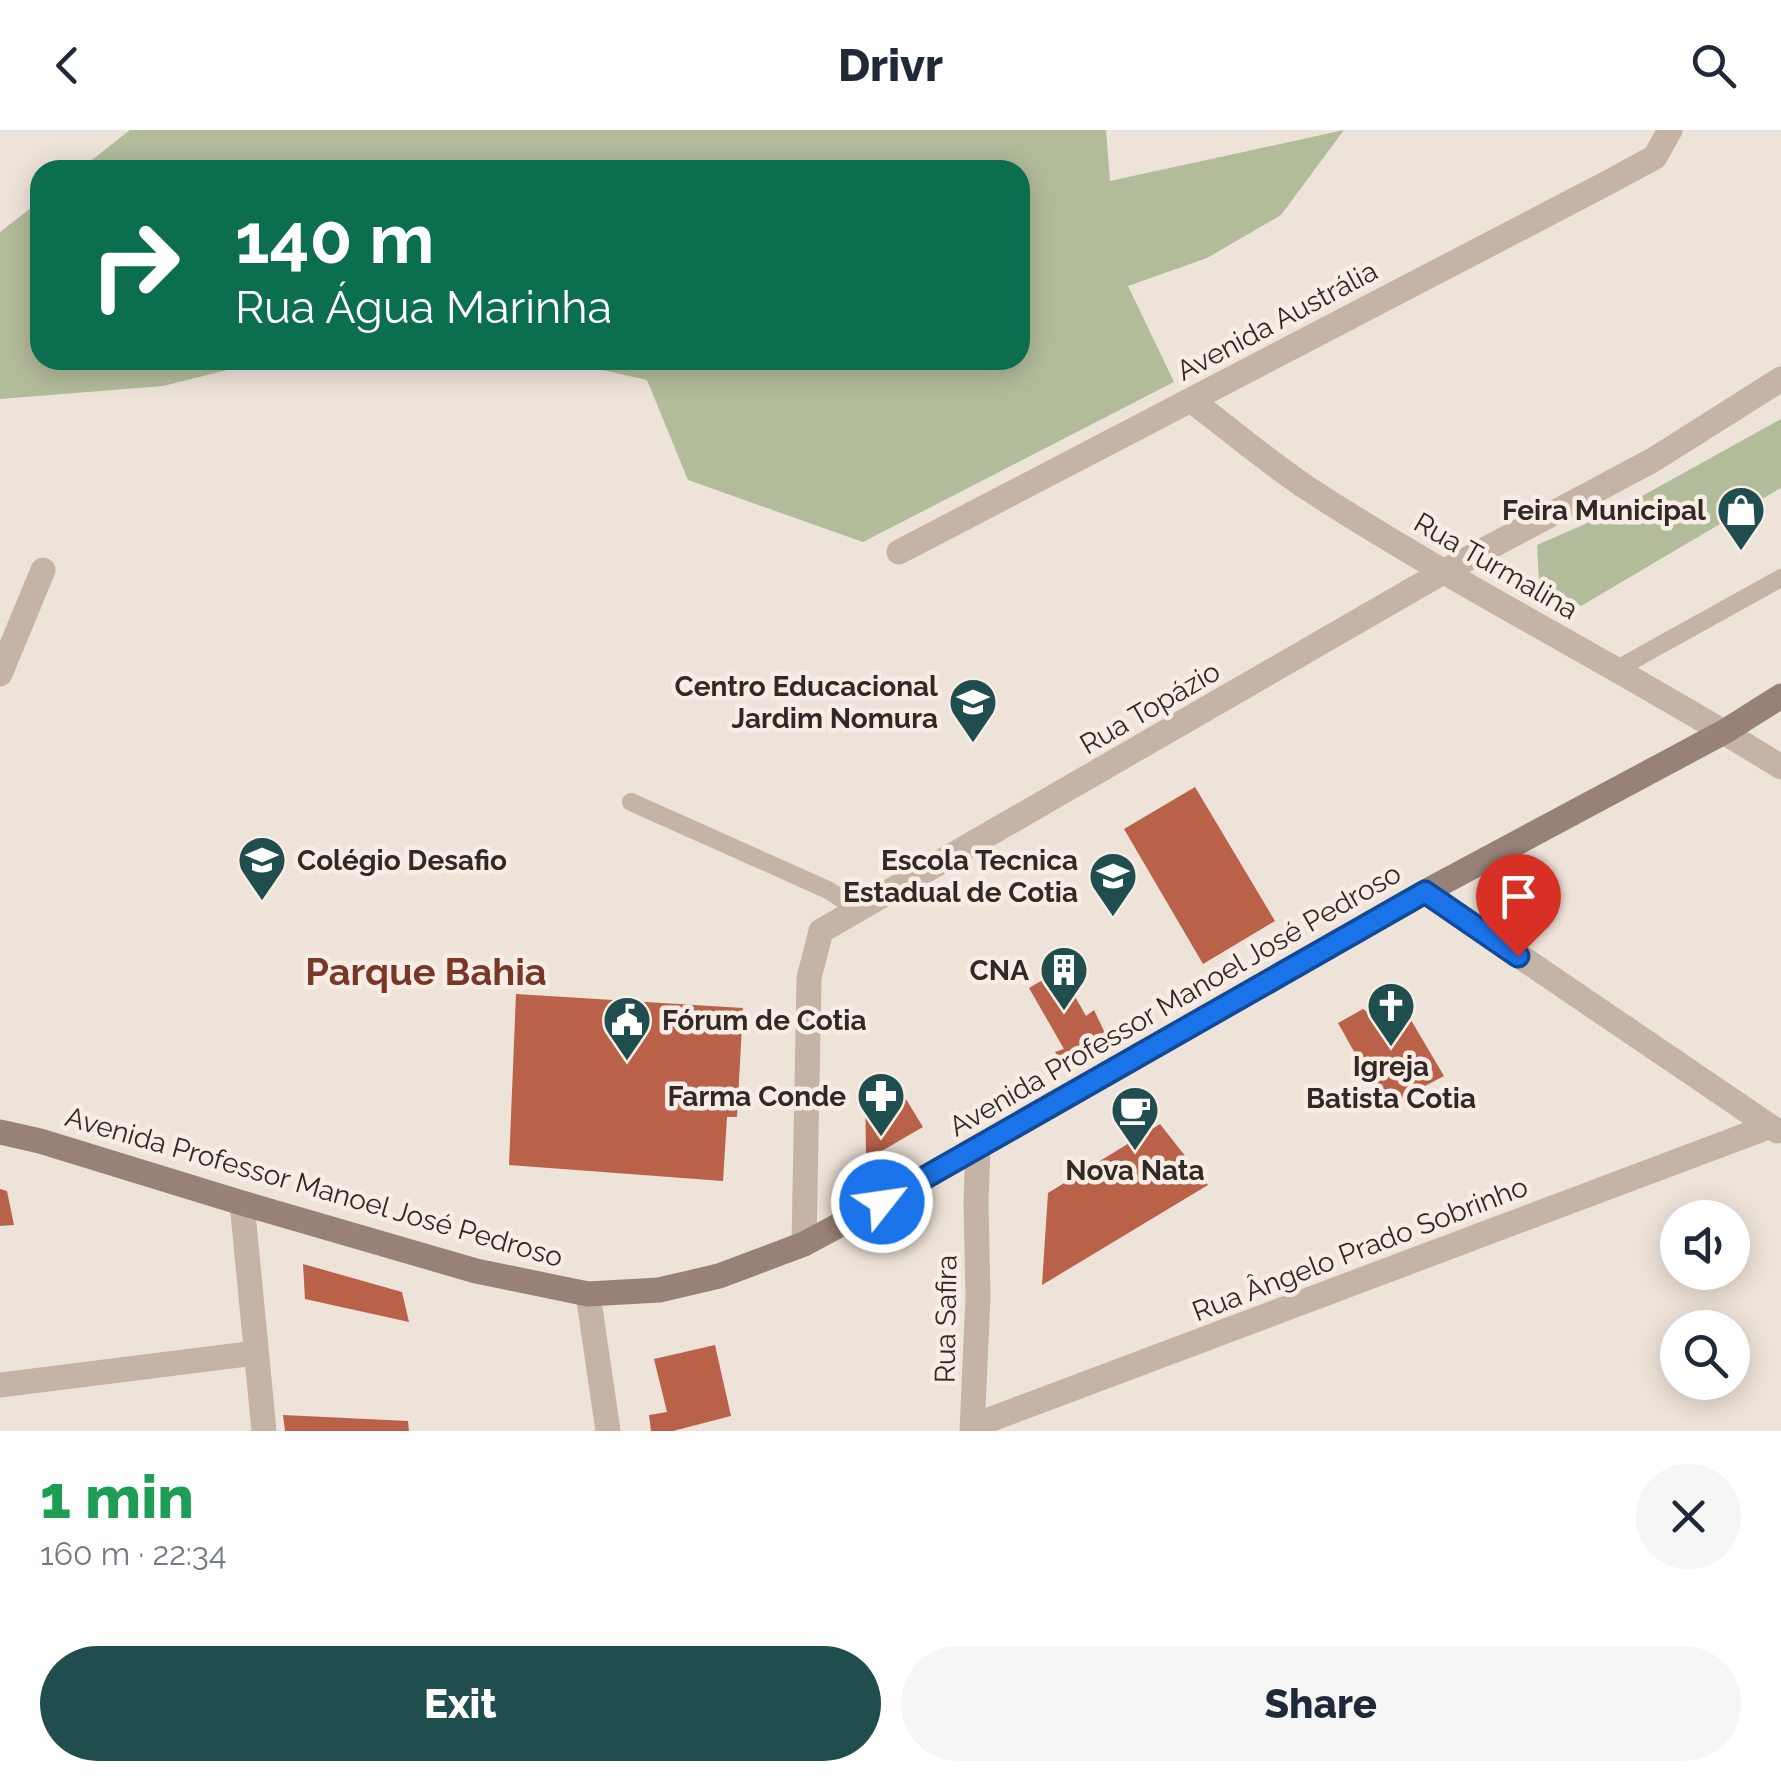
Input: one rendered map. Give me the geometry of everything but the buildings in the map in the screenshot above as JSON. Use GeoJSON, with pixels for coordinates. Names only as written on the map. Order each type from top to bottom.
{"type":"FeatureCollection","features":[{"type":"Feature","properties":{"kind":"main road","name":"Avenida Professor Manoel José Pedroso"},"geometry":{"type":"LineString","coordinates":[[0,1132],[476,1270],[588,1294],[659,1290],[720,1276],[804,1244],[1425,892],[1724,732],[1781,696]]}},
{"type":"Feature","properties":{"kind":"street","name":"Avenida Austrália"},"geometry":{"type":"LineString","coordinates":[[900,552],[1655,157],[1670,130]]}},
{"type":"Feature","properties":{"kind":"street","name":"Rua Topázio"},"geometry":{"type":"LineString","coordinates":[[804,1244],[809,978],[821,932],[1442,572],[1654,460],[1781,379]]}},
{"type":"Feature","properties":{"kind":"street","name":"Rua Turmalina"},"geometry":{"type":"LineString","coordinates":[[1191,400],[1303,486],[1442,572],[1781,768]]}},
{"type":"Feature","properties":{"kind":"street"},"geometry":{"type":"LineString","coordinates":[[0,674],[43,570]]}},
{"type":"Feature","properties":{"kind":"street"},"geometry":{"type":"LineString","coordinates":[[1425,892],[1774,1130]]}},
{"type":"Feature","properties":{"kind":"street","name":"Rua Ângelo Prado Sobrinho"},"geometry":{"type":"LineString","coordinates":[[973,1429],[1774,1130]]}},
{"type":"Feature","properties":{"kind":"street","name":"Rua Safira"},"geometry":{"type":"LineString","coordinates":[[973,1429],[978,1148]]}},
{"type":"Feature","properties":{"kind":"street"},"geometry":{"type":"LineString","coordinates":[[242,1203],[264,1431]]}},
{"type":"Feature","properties":{"kind":"street"},"geometry":{"type":"LineString","coordinates":[[588,1294],[608,1431]]}},
{"type":"Feature","properties":{"kind":"street"},"geometry":{"type":"LineString","coordinates":[[0,1385],[256,1353]]}},
{"type":"Feature","properties":{"kind":"lane"},"geometry":{"type":"LineString","coordinates":[[1617,670],[1781,578]]}},
{"type":"Feature","properties":{"kind":"lane"},"geometry":{"type":"LineString","coordinates":[[631,802],[828,890],[856,909]]}},
{"type":"Feature","properties":{"kind":"green space"},"geometry":{"type":"Polygon","coordinates":[[[130,130],[1106,130],[1110,181],[1344,130],[1281,215],[1207,258],[1128,286],[1174,382],[863,542],[688,480],[647,380],[602,370],[1030,370],[1030,160],[92,160],[130,130]]]}},
{"type":"Feature","properties":{"kind":"green space"},"geometry":{"type":"Polygon","coordinates":[[[30,209],[30,370],[227,370],[163,386],[0,399],[0,232],[30,209]]]}},
{"type":"Feature","properties":{"kind":"green space"},"geometry":{"type":"Polygon","coordinates":[[[1781,419],[1781,488],[1581,606],[1539,580],[1537,545],[1615,511],[1781,419]]]}},
{"type":"Feature","properties":{"kind":"place","name":"Feira Municipal"},"geometry":{"type":"Point","coordinates":[1741,552]}},
{"type":"Feature","properties":{"kind":"place","name":"Centro Educacional Jardim Nomura"},"geometry":{"type":"Point","coordinates":[973,744]}},
{"type":"Feature","properties":{"kind":"place","name":"Colégio Desafio"},"geometry":{"type":"Point","coordinates":[262,902]}},
{"type":"Feature","properties":{"kind":"place","name":"Escola Tecnica Estadual de Cotia"},"geometry":{"type":"Point","coordinates":[1113,918]}},
{"type":"Feature","properties":{"kind":"place","name":"CNA"},"geometry":{"type":"Point","coordinates":[1064,1012]}},
{"type":"Feature","properties":{"kind":"place","name":"Igreja Batista Cotia"},"geometry":{"type":"Point","coordinates":[1391,1048]}},
{"type":"Feature","properties":{"kind":"place","name":"Fórum de Cotia"},"geometry":{"type":"Point","coordinates":[627,1062]}},
{"type":"Feature","properties":{"kind":"place","name":"Farma Conde"},"geometry":{"type":"Point","coordinates":[881,1138]}},
{"type":"Feature","properties":{"kind":"place","name":"Nova Nata"},"geometry":{"type":"Point","coordinates":[1135,1152]}},
{"type":"Feature","properties":{"kind":"district","name":"Parque Bahia"},"geometry":{"type":"Point","coordinates":[426,971]}},
{"type":"Feature","properties":{"kind":"route"},"geometry":{"type":"LineString","coordinates":[[882,1202],[1425,892],[1518,956]]}}]}
